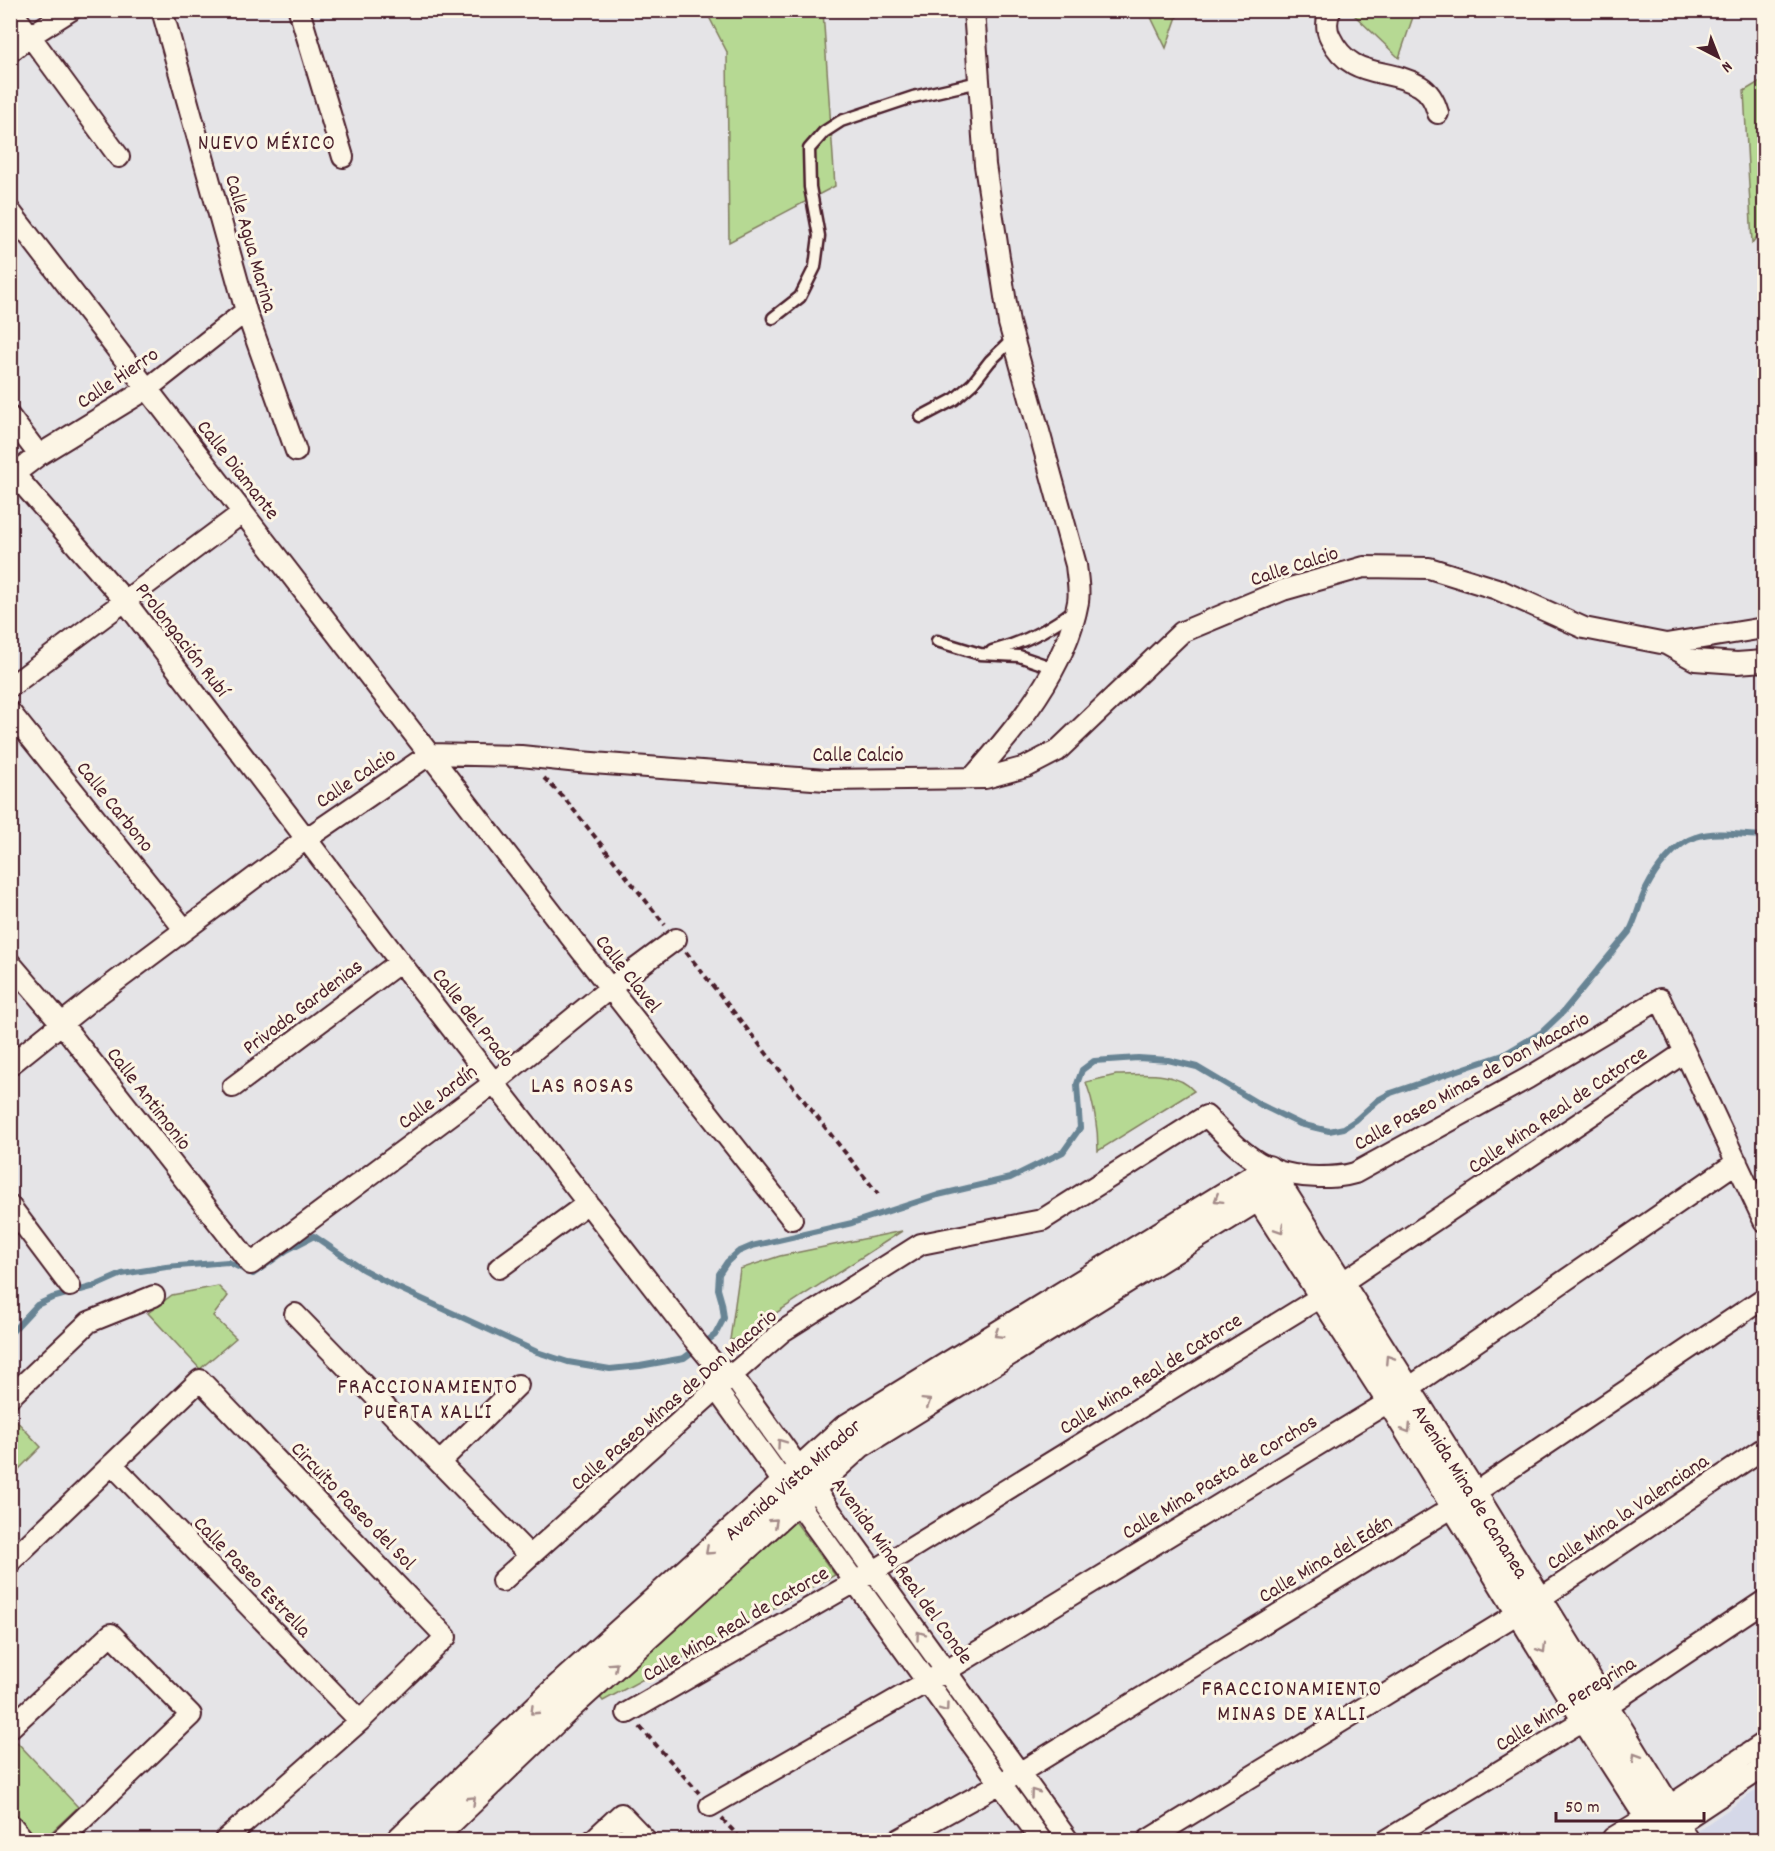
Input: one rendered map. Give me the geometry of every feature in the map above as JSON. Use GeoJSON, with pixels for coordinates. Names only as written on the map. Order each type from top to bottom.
{"type":"FeatureCollection","features":[{"type":"Feature","properties":{"kind":"street"},"geometry":{"type":"LineString","coordinates":[[11,10],[119,157]]}},
{"type":"Feature","properties":{"kind":"street"},"geometry":{"type":"LineString","coordinates":[[10,52],[30,36],[71,10]]}},
{"type":"Feature","properties":{"kind":"street","name":"Calle Agua Marina"},"geometry":{"type":"LineString","coordinates":[[162,10],[246,311],[296,451]]}},
{"type":"Feature","properties":{"kind":"street"},"geometry":{"type":"LineString","coordinates":[[299,10],[343,158]]}},
{"type":"Feature","properties":{"kind":"street"},"geometry":{"type":"LineString","coordinates":[[972,778],[998,750],[1054,668],[1071,629],[1078,599],[1076,565],[1009,323],[985,165],[974,10]]}},
{"type":"Feature","properties":{"kind":"street"},"geometry":{"type":"LineString","coordinates":[[1331,10],[1327,17],[1328,32],[1335,48],[1346,59],[1361,69],[1407,80],[1422,87],[1434,100],[1438,113]]}},
{"type":"Feature","properties":{"kind":"street","name":"Calle Diamante"},"geometry":{"type":"LineString","coordinates":[[10,211],[430,754]]}},
{"type":"Feature","properties":{"kind":"street","name":"Calle Hierro"},"geometry":{"type":"LineString","coordinates":[[12,475],[39,455],[147,389],[246,311]]}},
{"type":"Feature","properties":{"kind":"street"},"geometry":{"type":"LineString","coordinates":[[10,417],[39,455]]}},
{"type":"Feature","properties":{"kind":"street","name":"Prolongación Rubí"},"geometry":{"type":"LineString","coordinates":[[12,475],[125,601],[306,839]]}},
{"type":"Feature","properties":{"kind":"street"},"geometry":{"type":"LineString","coordinates":[[10,687],[243,513]]}},
{"type":"Feature","properties":{"kind":"street","name":"Calle Calcio"},"geometry":{"type":"LineString","coordinates":[[10,1065],[91,1000],[306,839],[430,754],[522,756],[826,780],[985,778],[1026,767],[1057,751],[1182,632],[1283,590],[1364,567],[1429,567],[1497,589],[1584,628],[1666,644]]}},
{"type":"Feature","properties":{"kind":"street"},"geometry":{"type":"LineString","coordinates":[[1666,644],[1764,628]]}},
{"type":"Feature","properties":{"kind":"street"},"geometry":{"type":"LineString","coordinates":[[1666,644],[1695,660],[1737,663],[1764,661]]}},
{"type":"Feature","properties":{"kind":"street","name":"Calle Carbono"},"geometry":{"type":"LineString","coordinates":[[10,712],[184,930]]}},
{"type":"Feature","properties":{"kind":"street","name":"Calle Clavel"},"geometry":{"type":"LineString","coordinates":[[430,754],[792,1220]]}},
{"type":"Feature","properties":{"kind":"street","name":"Calle del Prado"},"geometry":{"type":"LineString","coordinates":[[306,839],[691,1336],[720,1367]]}},
{"type":"Feature","properties":{"kind":"street","name":"Calle Jardín"},"geometry":{"type":"LineString","coordinates":[[251,1264],[495,1083],[610,988],[676,939]]}},
{"type":"Feature","properties":{"kind":"street","name":"Privada Gardenias"},"geometry":{"type":"LineString","coordinates":[[233,1087],[400,962]]}},
{"type":"Feature","properties":{"kind":"street","name":"Calle Antimonio"},"geometry":{"type":"LineString","coordinates":[[10,963],[62,1024],[251,1264]]}},
{"type":"Feature","properties":{"kind":"street","name":"Calle Paseo Minas de Don Macario"},"geometry":{"type":"LineString","coordinates":[[1270,1182],[1341,1177],[1354,1173],[1528,1078],[1660,999],[1686,1052]]}},
{"type":"Feature","properties":{"kind":"street"},"geometry":{"type":"LineString","coordinates":[[1686,1052],[1764,1221]]}},
{"type":"Feature","properties":{"kind":"street","name":"Calle Mina Real de Catorce"},"geometry":{"type":"LineString","coordinates":[[627,1713],[874,1571],[1331,1290],[1686,1052]]}},
{"type":"Feature","properties":{"kind":"street","name":"Calle Paseo Minas de Don Macario"},"geometry":{"type":"LineString","coordinates":[[502,1581],[716,1389],[720,1367],[783,1331],[921,1244],[1042,1220],[1206,1116]]}},
{"type":"Feature","properties":{"kind":"street","name":"Avenida Mina de Cananea"},"geometry":{"type":"LineString","coordinates":[[1206,1116],[1270,1182],[1331,1290],[1399,1395],[1666,1830]]}},
{"type":"Feature","properties":{"kind":"street","name":"Calle Mina Pasta de Corchos"},"geometry":{"type":"LineString","coordinates":[[710,1806],[946,1671],[1399,1395],[1737,1162]]}},
{"type":"Feature","properties":{"kind":"street","name":"Avenida Vista Mirador"},"geometry":{"type":"LineString","coordinates":[[400,1840],[565,1696],[798,1486],[846,1428],[1038,1322],[1270,1182]]}},
{"type":"Feature","properties":{"kind":"street"},"geometry":{"type":"LineString","coordinates":[[499,1268],[588,1203]]}},
{"type":"Feature","properties":{"kind":"street"},"geometry":{"type":"LineString","coordinates":[[10,1206],[70,1286]]}},
{"type":"Feature","properties":{"kind":"street"},"geometry":{"type":"LineString","coordinates":[[10,1397],[89,1322],[154,1296]]}},
{"type":"Feature","properties":{"kind":"street","name":"Calle Mina del Edén"},"geometry":{"type":"LineString","coordinates":[[898,1840],[1018,1773],[1464,1500],[1764,1298]]}},
{"type":"Feature","properties":{"kind":"street"},"geometry":{"type":"LineString","coordinates":[[295,1314],[530,1556]]}},
{"type":"Feature","properties":{"kind":"street","name":"Avenida Mina Real del Conde"},"geometry":{"type":"LineString","coordinates":[[720,1367],[798,1486],[854,1582],[1041,1840]]}},
{"type":"Feature","properties":{"kind":"street","name":"Circuito Paseo del Sol"},"geometry":{"type":"LineString","coordinates":[[10,1562],[200,1380],[446,1637],[360,1721],[225,1840]]}},
{"type":"Feature","properties":{"kind":"street"},"geometry":{"type":"LineString","coordinates":[[440,1462],[518,1385]]}},
{"type":"Feature","properties":{"kind":"street","name":"Avenida Mina Real del Conde"},"geometry":{"type":"LineString","coordinates":[[716,1389],[874,1571],[1068,1840]]}},
{"type":"Feature","properties":{"kind":"street","name":"Calle Mina la Valenciana"},"geometry":{"type":"LineString","coordinates":[[1148,1840],[1529,1606],[1764,1448]]}},
{"type":"Feature","properties":{"kind":"street","name":"Calle Paseo Estrella"},"geometry":{"type":"LineString","coordinates":[[112,1464],[360,1721]]}},
{"type":"Feature","properties":{"kind":"street","name":"Calle Mina Peregrina"},"geometry":{"type":"LineString","coordinates":[[1387,1840],[1595,1713],[1764,1601]]}},
{"type":"Feature","properties":{"kind":"street"},"geometry":{"type":"LineString","coordinates":[[10,1728],[111,1634],[191,1715],[62,1840]]}},
{"type":"Feature","properties":{"kind":"street","name":"Avenida Vista Mirador"},"geometry":{"type":"LineString","coordinates":[[430,1840],[565,1696]]}},
{"type":"Feature","properties":{"kind":"street"},"geometry":{"type":"LineString","coordinates":[[1666,1830],[1764,1743]]}},
{"type":"Feature","properties":{"kind":"street"},"geometry":{"type":"LineString","coordinates":[[1615,1840],[1666,1830],[1764,1767]]}},
{"type":"Feature","properties":{"kind":"street"},"geometry":{"type":"LineString","coordinates":[[593,1840],[621,1814],[646,1840]]}},
{"type":"Feature","properties":{"kind":"street"},"geometry":{"type":"LineString","coordinates":[[10,1828],[20,1840]]}},
{"type":"Feature","properties":{"kind":"lane"},"geometry":{"type":"LineString","coordinates":[[773,318],[800,297],[815,267],[819,236],[810,187],[809,149],[824,132],[841,121],[912,97],[979,82]]}},
{"type":"Feature","properties":{"kind":"lane"},"geometry":{"type":"LineString","coordinates":[[921,417],[955,399],[973,383],[990,361],[1013,339]]}},
{"type":"Feature","properties":{"kind":"lane"},"geometry":{"type":"LineString","coordinates":[[980,654],[1032,638],[1057,623],[1076,607]]}},
{"type":"Feature","properties":{"kind":"lane"},"geometry":{"type":"LineString","coordinates":[[937,641],[980,654],[1019,656],[1054,668]]}},
{"type":"Feature","properties":{"kind":"path"},"geometry":{"type":"LineString","coordinates":[[522,756],[565,799],[878,1194]]}},
{"type":"Feature","properties":{"kind":"path"},"geometry":{"type":"LineString","coordinates":[[627,1713],[742,1840]]}},
{"type":"Feature","properties":{"kind":"shaded area"},"geometry":{"type":"Polygon","coordinates":[[[1764,1785],[1764,1840],[1699,1840],[1694,1833],[1764,1785]]]}},
{"type":"Feature","properties":{"kind":"green space"},"geometry":{"type":"Polygon","coordinates":[[[706,11],[823,11],[835,186],[729,242],[727,52],[706,11]]]}},
{"type":"Feature","properties":{"kind":"green space"},"geometry":{"type":"Polygon","coordinates":[[[1148,11],[1179,11],[1166,48],[1148,11]]]}},
{"type":"Feature","properties":{"kind":"green space"},"geometry":{"type":"Polygon","coordinates":[[[1350,11],[1415,11],[1399,58],[1350,11]]]}},
{"type":"Feature","properties":{"kind":"green space"},"geometry":{"type":"Polygon","coordinates":[[[1764,79],[1764,228],[1752,243],[1744,91],[1764,79]]]}},
{"type":"Feature","properties":{"kind":"green space"},"geometry":{"type":"Polygon","coordinates":[[[1116,1075],[1168,1077],[1187,1084],[1194,1091],[1098,1151],[1095,1116],[1086,1082],[1116,1075]]]}},
{"type":"Feature","properties":{"kind":"green space"},"geometry":{"type":"Polygon","coordinates":[[[902,1231],[759,1324],[741,1339],[730,1340],[740,1269],[780,1256],[902,1231]]]}},
{"type":"Feature","properties":{"kind":"green space"},"geometry":{"type":"Polygon","coordinates":[[[218,1286],[228,1296],[213,1316],[236,1338],[200,1369],[148,1313],[172,1295],[218,1286]]]}},
{"type":"Feature","properties":{"kind":"green space"},"geometry":{"type":"Polygon","coordinates":[[[10,1416],[41,1447],[11,1477],[10,1416]]]}},
{"type":"Feature","properties":{"kind":"green space"},"geometry":{"type":"Polygon","coordinates":[[[795,1521],[835,1575],[603,1701],[599,1696],[795,1521]]]}},
{"type":"Feature","properties":{"kind":"green space"},"geometry":{"type":"Polygon","coordinates":[[[16,1741],[78,1807],[43,1840],[36,1840],[11,1808],[11,1746],[16,1741]]]}},
{"type":"Feature","properties":{"kind":"waterway"},"geometry":{"type":"LineString","coordinates":[[10,1334],[37,1305],[52,1298],[95,1286],[122,1274],[166,1267],[228,1262],[253,1274],[287,1250],[314,1236],[362,1269],[396,1287],[537,1352],[568,1362],[610,1369],[684,1358],[715,1335],[724,1318],[718,1289],[719,1274],[738,1252],[752,1246],[852,1223],[938,1195],[1010,1178],[1063,1152],[1080,1128],[1077,1084],[1082,1070],[1094,1061],[1138,1058],[1168,1060],[1197,1067],[1261,1105],[1300,1124],[1329,1131],[1344,1128],[1378,1100],[1391,1093],[1503,1055],[1542,1032],[1563,1012],[1629,932],[1644,894],[1660,866],[1673,851],[1688,840],[1713,834],[1764,836]]}},
{"type":"Feature","properties":{"kind":"district","name":"NUEVO MÉXICO"},"geometry":{"type":"Point","coordinates":[267,141]}},
{"type":"Feature","properties":{"kind":"district","name":"LAS ROSAS"},"geometry":{"type":"Point","coordinates":[583,1084]}},
{"type":"Feature","properties":{"kind":"district","name":"FRACCIONAMIENTO PUERTA XALLI"},"geometry":{"type":"Point","coordinates":[428,1398]}},
{"type":"Feature","properties":{"kind":"district","name":"FRACCIONAMIENTO MINAS DE XALLI"},"geometry":{"type":"Point","coordinates":[1292,1700]}}]}
